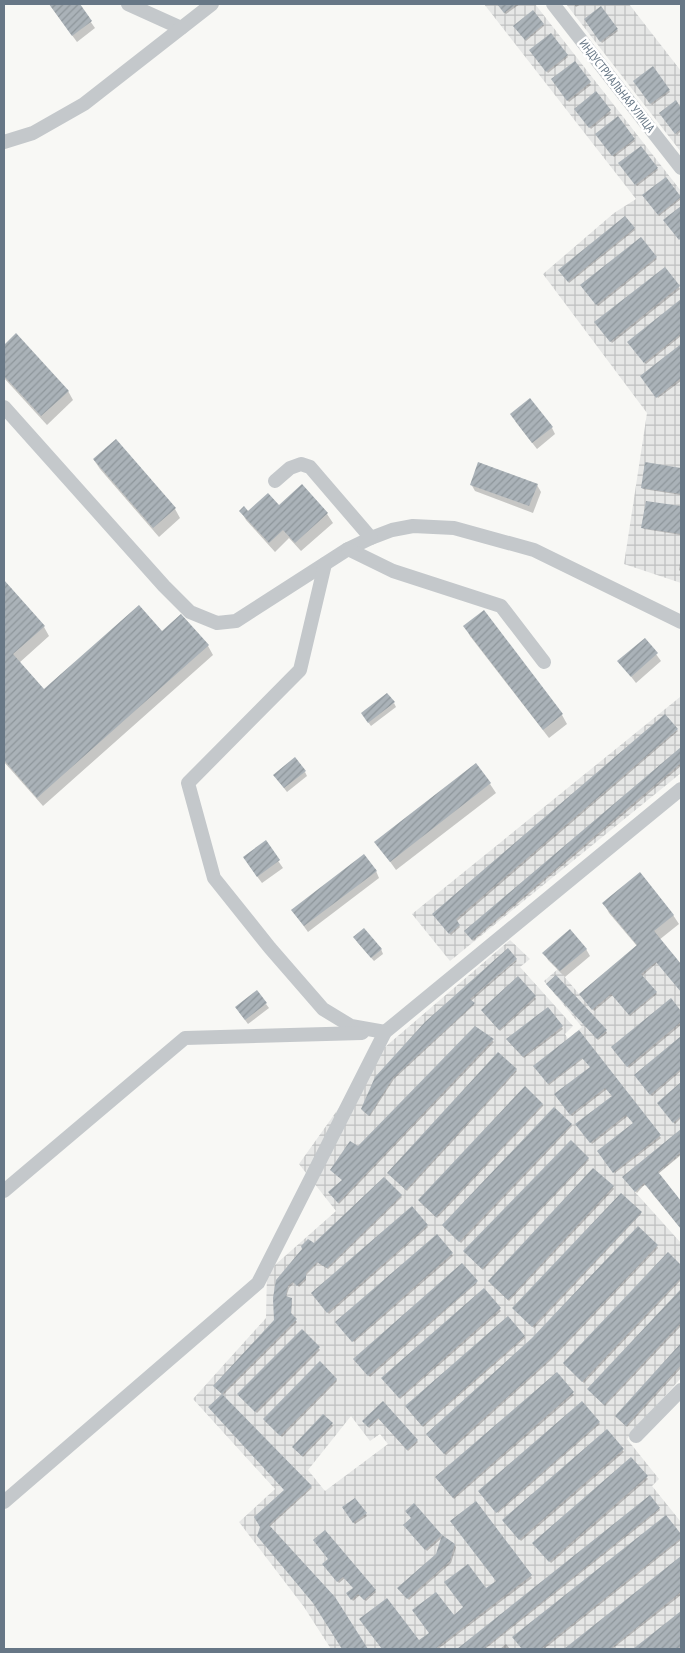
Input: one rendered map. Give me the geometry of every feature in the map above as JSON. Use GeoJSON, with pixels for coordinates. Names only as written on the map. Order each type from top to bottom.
{"type":"FeatureCollection","features":[{"type":"Feature","properties":{"kind":"street"},"geometry":{"type":"LineString","coordinates":[[128,4],[181,28]]}},
{"type":"Feature","properties":{"kind":"street"},"geometry":{"type":"LineString","coordinates":[[4,142],[32,133],[84,104],[212,4]]}},
{"type":"Feature","properties":{"kind":"street","name":"ИНДУСТРИАЛЬНАЯ УЛИЦА"},"geometry":{"type":"LineString","coordinates":[[553,4],[681,168]]}},
{"type":"Feature","properties":{"kind":"street"},"geometry":{"type":"LineString","coordinates":[[4,407],[164,586],[190,612],[217,623],[236,621],[348,549],[392,530],[413,526],[454,528],[534,550],[681,622]]}},
{"type":"Feature","properties":{"kind":"street"},"geometry":{"type":"LineString","coordinates":[[274,481],[290,468],[301,464],[310,467],[371,538]]}},
{"type":"Feature","properties":{"kind":"street"},"geometry":{"type":"LineString","coordinates":[[348,549],[392,571],[501,606],[544,662]]}},
{"type":"Feature","properties":{"kind":"street"},"geometry":{"type":"LineString","coordinates":[[326,564],[300,670],[188,783],[214,878],[270,948],[323,1009],[351,1026],[386,1032]]}},
{"type":"Feature","properties":{"kind":"street"},"geometry":{"type":"LineString","coordinates":[[4,1502],[258,1283],[386,1032],[681,789]]}},
{"type":"Feature","properties":{"kind":"street"},"geometry":{"type":"LineString","coordinates":[[4,1191],[186,1038],[386,1032]]}},
{"type":"Feature","properties":{"kind":"street"},"geometry":{"type":"LineString","coordinates":[[636,1436],[681,1390]]}},
{"type":"Feature","properties":{"kind":"shaded area"},"geometry":{"type":"Polygon","coordinates":[[[484,4],[535,4],[681,191],[681,583],[624,564],[647,413],[543,274],[614,213],[636,199],[484,4]]]}},
{"type":"Feature","properties":{"kind":"shaded area"},"geometry":{"type":"Polygon","coordinates":[[[566,4],[629,4],[681,71],[681,152],[566,4]]]}},
{"type":"Feature","properties":{"kind":"shaded area"},"geometry":{"type":"Polygon","coordinates":[[[680,697],[681,773],[450,961],[412,914],[680,697]]]}},
{"type":"Feature","properties":{"kind":"shaded area"},"geometry":{"type":"Polygon","coordinates":[[[654,931],[681,964],[681,1154],[659,1173],[681,1201],[681,1229],[645,1185],[635,1192],[681,1243],[681,1378],[627,1439],[659,1479],[652,1486],[681,1522],[681,1649],[331,1649],[304,1607],[239,1522],[275,1489],[193,1399],[266,1318],[267,1272],[336,1211],[299,1164],[378,1053],[510,940],[530,959],[520,967],[573,1026],[565,1034],[568,1039],[582,1027],[544,981],[558,969],[579,994],[654,931]],[[351,1416],[308,1470],[325,1491],[388,1444],[380,1434],[370,1441],[351,1416]]]}},
{"type":"Feature","properties":{"kind":"building"},"geometry":{"type":"Polygon","coordinates":[[[49,4],[80,4],[92,21],[72,36],[49,4]]]}},
{"type":"Feature","properties":{"kind":"building"},"geometry":{"type":"Polygon","coordinates":[[[497,4],[517,4],[504,13],[497,4]]]}},
{"type":"Feature","properties":{"kind":"building"},"geometry":{"type":"Polygon","coordinates":[[[601,6],[618,29],[600,42],[584,19],[601,6]]]}},
{"type":"Feature","properties":{"kind":"building"},"geometry":{"type":"Polygon","coordinates":[[[533,10],[544,24],[525,40],[513,26],[533,10]]]}},
{"type":"Feature","properties":{"kind":"building"},"geometry":{"type":"Polygon","coordinates":[[[551,33],[568,55],[546,72],[529,50],[551,33]]]}},
{"type":"Feature","properties":{"kind":"building"},"geometry":{"type":"Polygon","coordinates":[[[575,61],[591,82],[567,101],[551,79],[575,61]]]}},
{"type":"Feature","properties":{"kind":"building"},"geometry":{"type":"Polygon","coordinates":[[[653,66],[670,90],[650,104],[633,81],[653,66]]]}},
{"type":"Feature","properties":{"kind":"building"},"geometry":{"type":"Polygon","coordinates":[[[596,91],[611,110],[589,128],[574,109],[596,91]]]}},
{"type":"Feature","properties":{"kind":"building"},"geometry":{"type":"Polygon","coordinates":[[[676,100],[681,108],[681,129],[675,134],[659,113],[676,100]]]}},
{"type":"Feature","properties":{"kind":"building"},"geometry":{"type":"Polygon","coordinates":[[[618,116],[635,139],[612,156],[595,134],[618,116]]]}},
{"type":"Feature","properties":{"kind":"building"},"geometry":{"type":"Polygon","coordinates":[[[641,146],[658,168],[635,185],[618,163],[641,146]]]}},
{"type":"Feature","properties":{"kind":"building"},"geometry":{"type":"Polygon","coordinates":[[[666,177],[681,197],[658,215],[642,195],[666,177]]]}},
{"type":"Feature","properties":{"kind":"building"},"geometry":{"type":"Polygon","coordinates":[[[681,206],[681,238],[679,240],[663,220],[681,206]]]}},
{"type":"Feature","properties":{"kind":"building"},"geometry":{"type":"Polygon","coordinates":[[[625,216],[635,228],[568,282],[558,270],[625,216]]]}},
{"type":"Feature","properties":{"kind":"building"},"geometry":{"type":"Polygon","coordinates":[[[641,237],[657,257],[596,305],[580,285],[641,237]]]}},
{"type":"Feature","properties":{"kind":"building"},"geometry":{"type":"Polygon","coordinates":[[[665,267],[680,286],[610,342],[594,322],[665,267]]]}},
{"type":"Feature","properties":{"kind":"building"},"geometry":{"type":"Polygon","coordinates":[[[681,299],[681,334],[644,363],[627,342],[681,299]]]}},
{"type":"Feature","properties":{"kind":"building"},"geometry":{"type":"Polygon","coordinates":[[[16,333],[69,391],[41,416],[4,376],[4,345],[16,333]]]}},
{"type":"Feature","properties":{"kind":"building"},"geometry":{"type":"Polygon","coordinates":[[[681,344],[681,378],[656,398],[640,376],[681,344]]]}},
{"type":"Feature","properties":{"kind":"building"},"geometry":{"type":"Polygon","coordinates":[[[530,398],[553,427],[532,443],[510,414],[530,398]]]}},
{"type":"Feature","properties":{"kind":"building"},"geometry":{"type":"Polygon","coordinates":[[[116,439],[176,508],[153,528],[93,459],[116,439]]]}},
{"type":"Feature","properties":{"kind":"building"},"geometry":{"type":"Polygon","coordinates":[[[478,462],[538,484],[529,506],[470,485],[478,462]]]}},
{"type":"Feature","properties":{"kind":"building"},"geometry":{"type":"Polygon","coordinates":[[[645,462],[681,468],[681,494],[641,488],[645,462]]]}},
{"type":"Feature","properties":{"kind":"building"},"geometry":{"type":"Polygon","coordinates":[[[302,484],[328,513],[295,543],[283,530],[269,543],[239,511],[244,506],[248,511],[268,493],[279,505],[302,484]]]}},
{"type":"Feature","properties":{"kind":"building"},"geometry":{"type":"Polygon","coordinates":[[[646,501],[681,506],[681,534],[641,528],[646,501]]]}},
{"type":"Feature","properties":{"kind":"building"},"geometry":{"type":"Polygon","coordinates":[[[4,580],[45,626],[13,654],[44,689],[139,605],[162,631],[181,614],[209,645],[37,798],[4,760],[4,580]]]}},
{"type":"Feature","properties":{"kind":"building"},"geometry":{"type":"Polygon","coordinates":[[[484,610],[563,714],[543,730],[463,626],[484,610]]]}},
{"type":"Feature","properties":{"kind":"building"},"geometry":{"type":"Polygon","coordinates":[[[645,638],[658,653],[631,677],[617,661],[645,638]]]}},
{"type":"Feature","properties":{"kind":"building"},"geometry":{"type":"Polygon","coordinates":[[[387,693],[395,702],[368,723],[361,713],[387,693]]]}},
{"type":"Feature","properties":{"kind":"building"},"geometry":{"type":"Polygon","coordinates":[[[665,714],[678,729],[456,919],[460,925],[449,934],[432,914],[665,714]]]}},
{"type":"Feature","properties":{"kind":"building"},"geometry":{"type":"Polygon","coordinates":[[[681,747],[681,763],[472,940],[464,931],[681,747]]]}},
{"type":"Feature","properties":{"kind":"building"},"geometry":{"type":"Polygon","coordinates":[[[295,757],[306,771],[284,788],[273,775],[295,757]]]}},
{"type":"Feature","properties":{"kind":"building"},"geometry":{"type":"Polygon","coordinates":[[[476,763],[491,783],[390,862],[374,842],[476,763]]]}},
{"type":"Feature","properties":{"kind":"building"},"geometry":{"type":"Polygon","coordinates":[[[266,840],[280,860],[257,877],[243,857],[266,840]]]}},
{"type":"Feature","properties":{"kind":"building"},"geometry":{"type":"Polygon","coordinates":[[[364,854],[377,871],[304,926],[291,910],[364,854]]]}},
{"type":"Feature","properties":{"kind":"building"},"geometry":{"type":"Polygon","coordinates":[[[640,872],[674,915],[654,931],[681,964],[681,992],[656,962],[641,974],[657,992],[629,1015],[611,994],[592,1010],[579,994],[637,945],[602,903],[640,872]]]}},
{"type":"Feature","properties":{"kind":"building"},"geometry":{"type":"Polygon","coordinates":[[[364,928],[382,949],[371,958],[353,937],[364,928]]]}},
{"type":"Feature","properties":{"kind":"building"},"geometry":{"type":"Polygon","coordinates":[[[570,929],[587,949],[560,971],[542,953],[570,929]]]}},
{"type":"Feature","properties":{"kind":"building"},"geometry":{"type":"Polygon","coordinates":[[[508,948],[517,959],[470,999],[475,1003],[393,1078],[369,1116],[361,1109],[375,1077],[425,1022],[508,948]]]}},
{"type":"Feature","properties":{"kind":"building"},"geometry":{"type":"Polygon","coordinates":[[[556,975],[607,1030],[597,1039],[546,984],[556,975]]]}},
{"type":"Feature","properties":{"kind":"building"},"geometry":{"type":"Polygon","coordinates":[[[518,976],[536,996],[499,1030],[481,1010],[518,976]]]}},
{"type":"Feature","properties":{"kind":"building"},"geometry":{"type":"Polygon","coordinates":[[[257,990],[267,1003],[245,1020],[235,1007],[257,990]]]}},
{"type":"Feature","properties":{"kind":"building"},"geometry":{"type":"Polygon","coordinates":[[[671,998],[681,1011],[681,1022],[627,1067],[611,1047],[671,998]]]}},
{"type":"Feature","properties":{"kind":"building"},"geometry":{"type":"Polygon","coordinates":[[[548,1007],[563,1026],[523,1057],[506,1039],[548,1007]]]}},
{"type":"Feature","properties":{"kind":"building"},"geometry":{"type":"Polygon","coordinates":[[[475,1026],[494,1039],[338,1203],[328,1192],[342,1180],[330,1170],[350,1141],[358,1146],[475,1026]]]}},
{"type":"Feature","properties":{"kind":"building"},"geometry":{"type":"Polygon","coordinates":[[[579,1030],[661,1135],[613,1173],[597,1151],[633,1123],[626,1115],[590,1143],[575,1124],[612,1096],[605,1088],[570,1115],[554,1094],[590,1067],[582,1058],[548,1084],[533,1066],[579,1030]]]}},
{"type":"Feature","properties":{"kind":"building"},"geometry":{"type":"Polygon","coordinates":[[[681,1036],[681,1069],[650,1095],[634,1075],[681,1036]]]}},
{"type":"Feature","properties":{"kind":"building"},"geometry":{"type":"Polygon","coordinates":[[[498,1052],[517,1069],[406,1190],[387,1173],[498,1052]]]}},
{"type":"Feature","properties":{"kind":"building"},"geometry":{"type":"Polygon","coordinates":[[[681,1082],[681,1116],[673,1123],[657,1103],[681,1082]]]}},
{"type":"Feature","properties":{"kind":"building"},"geometry":{"type":"Polygon","coordinates":[[[525,1086],[543,1104],[436,1217],[418,1200],[525,1086]]]}},
{"type":"Feature","properties":{"kind":"building"},"geometry":{"type":"Polygon","coordinates":[[[554,1107],[572,1124],[459,1242],[442,1225],[554,1107]]]}},
{"type":"Feature","properties":{"kind":"building"},"geometry":{"type":"Polygon","coordinates":[[[681,1129],[681,1152],[658,1172],[681,1201],[681,1229],[644,1183],[635,1192],[622,1177],[681,1129]]]}},
{"type":"Feature","properties":{"kind":"building"},"geometry":{"type":"Polygon","coordinates":[[[571,1140],[589,1158],[482,1269],[463,1251],[571,1140]]]}},
{"type":"Feature","properties":{"kind":"building"},"geometry":{"type":"Polygon","coordinates":[[[593,1168],[614,1186],[508,1300],[488,1281],[593,1168]]]}},
{"type":"Feature","properties":{"kind":"building"},"geometry":{"type":"Polygon","coordinates":[[[384,1177],[402,1195],[327,1268],[317,1262],[306,1273],[306,1278],[297,1286],[293,1282],[288,1286],[286,1296],[292,1298],[291,1313],[297,1319],[222,1394],[213,1386],[274,1320],[273,1298],[276,1280],[302,1249],[301,1246],[308,1239],[314,1243],[384,1177]]]}},
{"type":"Feature","properties":{"kind":"building"},"geometry":{"type":"Polygon","coordinates":[[[621,1193],[642,1212],[532,1327],[512,1308],[621,1193]]]}},
{"type":"Feature","properties":{"kind":"building"},"geometry":{"type":"Polygon","coordinates":[[[412,1206],[428,1225],[327,1313],[311,1293],[412,1206]]]}},
{"type":"Feature","properties":{"kind":"building"},"geometry":{"type":"Polygon","coordinates":[[[638,1226],[658,1245],[551,1358],[444,1454],[426,1434],[532,1338],[638,1226]]]}},
{"type":"Feature","properties":{"kind":"building"},"geometry":{"type":"Polygon","coordinates":[[[437,1234],[453,1253],[352,1342],[335,1322],[437,1234]]]}},
{"type":"Feature","properties":{"kind":"building"},"geometry":{"type":"Polygon","coordinates":[[[668,1252],[681,1265],[681,1278],[582,1382],[563,1363],[668,1252]]]}},
{"type":"Feature","properties":{"kind":"building"},"geometry":{"type":"Polygon","coordinates":[[[462,1263],[478,1281],[368,1376],[353,1359],[462,1263]]]}},
{"type":"Feature","properties":{"kind":"building"},"geometry":{"type":"Polygon","coordinates":[[[484,1288],[501,1308],[399,1398],[381,1378],[484,1288]]]}},
{"type":"Feature","properties":{"kind":"building"},"geometry":{"type":"Polygon","coordinates":[[[681,1289],[681,1323],[604,1405],[587,1389],[681,1289]]]}},
{"type":"Feature","properties":{"kind":"building"},"geometry":{"type":"Polygon","coordinates":[[[508,1316],[525,1336],[422,1426],[405,1406],[508,1316]]]}},
{"type":"Feature","properties":{"kind":"building"},"geometry":{"type":"Polygon","coordinates":[[[302,1329],[320,1347],[255,1412],[237,1394],[302,1329]]]}},
{"type":"Feature","properties":{"kind":"building"},"geometry":{"type":"Polygon","coordinates":[[[681,1343],[681,1365],[626,1426],[615,1416],[681,1343]]]}},
{"type":"Feature","properties":{"kind":"building"},"geometry":{"type":"Polygon","coordinates":[[[320,1361],[337,1379],[280,1436],[263,1419],[320,1361]]]}},
{"type":"Feature","properties":{"kind":"building"},"geometry":{"type":"Polygon","coordinates":[[[557,1372],[574,1392],[453,1498],[435,1477],[557,1372]]]}},
{"type":"Feature","properties":{"kind":"building"},"geometry":{"type":"Polygon","coordinates":[[[222,1394],[312,1486],[269,1525],[335,1597],[368,1649],[342,1649],[313,1603],[257,1536],[260,1527],[254,1517],[284,1490],[208,1407],[222,1394]]]}},
{"type":"Feature","properties":{"kind":"building"},"geometry":{"type":"Polygon","coordinates":[[[383,1401],[418,1440],[407,1450],[378,1418],[368,1427],[362,1421],[383,1401]]]}},
{"type":"Feature","properties":{"kind":"building"},"geometry":{"type":"Polygon","coordinates":[[[582,1401],[600,1422],[496,1513],[478,1491],[582,1401]]]}},
{"type":"Feature","properties":{"kind":"building"},"geometry":{"type":"Polygon","coordinates":[[[323,1414],[333,1423],[302,1456],[292,1447],[323,1414]]]}},
{"type":"Feature","properties":{"kind":"building"},"geometry":{"type":"Polygon","coordinates":[[[607,1429],[624,1449],[519,1540],[502,1520],[607,1429]]]}},
{"type":"Feature","properties":{"kind":"building"},"geometry":{"type":"Polygon","coordinates":[[[631,1457],[648,1476],[549,1562],[532,1543],[631,1457]]]}},
{"type":"Feature","properties":{"kind":"building"},"geometry":{"type":"Polygon","coordinates":[[[650,1495],[660,1508],[483,1649],[457,1649],[650,1495]]]}},
{"type":"Feature","properties":{"kind":"building"},"geometry":{"type":"Polygon","coordinates":[[[355,1498],[367,1513],[353,1523],[342,1507],[355,1498]]]}},
{"type":"Feature","properties":{"kind":"building"},"geometry":{"type":"Polygon","coordinates":[[[476,1501],[532,1575],[435,1649],[382,1649],[359,1619],[387,1598],[419,1640],[429,1633],[412,1610],[436,1592],[454,1615],[463,1607],[444,1582],[468,1564],[486,1588],[496,1581],[450,1521],[476,1501]]]}},
{"type":"Feature","properties":{"kind":"building"},"geometry":{"type":"Polygon","coordinates":[[[414,1503],[442,1535],[425,1550],[403,1525],[411,1518],[405,1511],[414,1503]]]}},
{"type":"Feature","properties":{"kind":"building"},"geometry":{"type":"Polygon","coordinates":[[[666,1515],[681,1534],[681,1538],[541,1649],[522,1649],[512,1637],[666,1515]]]}},
{"type":"Feature","properties":{"kind":"building"},"geometry":{"type":"Polygon","coordinates":[[[325,1530],[376,1590],[364,1600],[358,1594],[351,1600],[346,1593],[353,1588],[343,1577],[337,1582],[322,1564],[328,1559],[313,1540],[325,1530]]]}},
{"type":"Feature","properties":{"kind":"building"},"geometry":{"type":"Polygon","coordinates":[[[442,1535],[455,1544],[450,1561],[407,1599],[397,1588],[436,1554],[442,1535]]]}},
{"type":"Feature","properties":{"kind":"building"},"geometry":{"type":"Polygon","coordinates":[[[681,1556],[681,1592],[610,1649],[564,1649],[681,1556]]]}},
{"type":"Feature","properties":{"kind":"building"},"geometry":{"type":"Polygon","coordinates":[[[681,1611],[681,1646],[677,1649],[633,1649],[681,1611]]]}}]}
